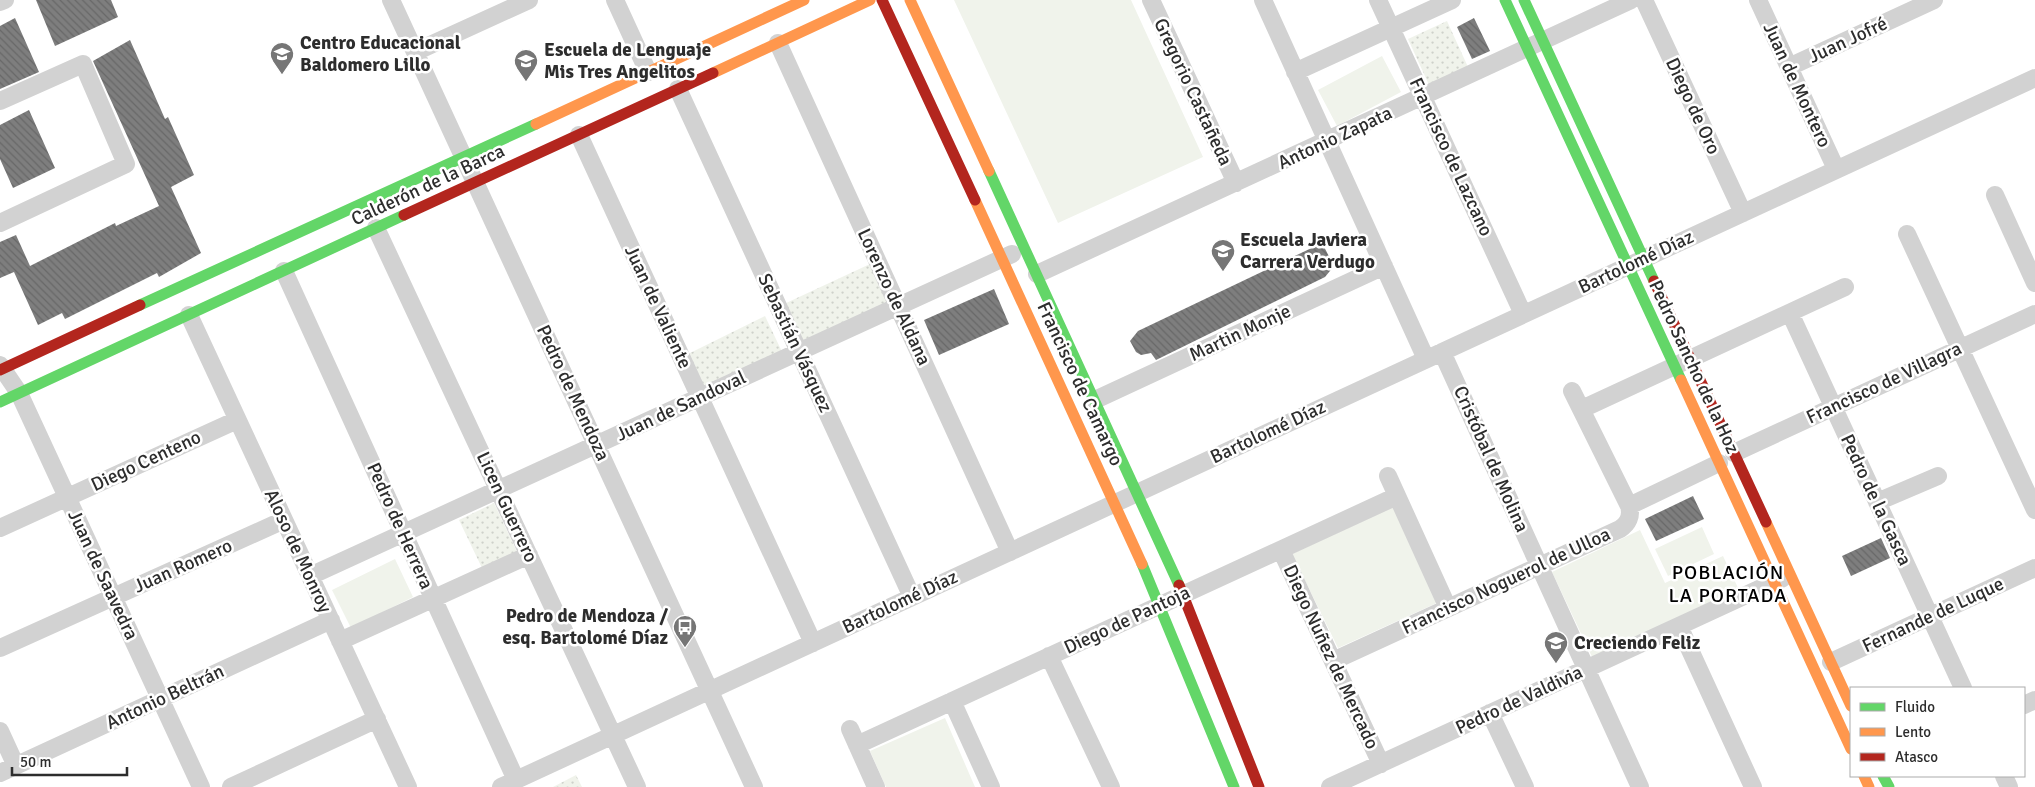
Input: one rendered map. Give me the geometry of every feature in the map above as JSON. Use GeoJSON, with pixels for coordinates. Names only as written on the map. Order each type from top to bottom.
{"type":"FeatureCollection","features":[{"type":"Feature","properties":{"kind":"street"},"geometry":{"type":"LineString","coordinates":[[0,2],[5,0]]}},
{"type":"Feature","properties":{"kind":"street","name":"Pedro de Mendoza"},"geometry":{"type":"LineString","coordinates":[[391,0],[754,787]]}},
{"type":"Feature","properties":{"kind":"street"},"geometry":{"type":"LineString","coordinates":[[415,52],[528,0]]}},
{"type":"Feature","properties":{"kind":"street"},"geometry":{"type":"LineString","coordinates":[[615,0],[648,72]]}},
{"type":"Feature","properties":{"kind":"street","name":"Calderón de la Barca"},"geometry":{"type":"LineString","coordinates":[[1,368],[804,0]]}},
{"type":"Feature","properties":{"kind":"street","name":"Calderón de la Barca"},"geometry":{"type":"LineString","coordinates":[[0,402],[870,0]]}},
{"type":"Feature","properties":{"kind":"street","name":"Francisco de Camargo"},"geometry":{"type":"LineString","coordinates":[[882,0],[1116,503],[1160,604],[1234,787]]}},
{"type":"Feature","properties":{"kind":"street","name":"Francisco de Camargo"},"geometry":{"type":"LineString","coordinates":[[910,0],[1138,492],[1182,594],[1259,787]]}},
{"type":"Feature","properties":{"kind":"street","name":"Gregorio Castañeda"},"geometry":{"type":"LineString","coordinates":[[1151,0],[1236,183]]}},
{"type":"Feature","properties":{"kind":"street","name":"Cristóbal de Molina"},"geometry":{"type":"LineString","coordinates":[[1263,0],[1384,266],[1434,356],[1539,566],[1640,787]]}},
{"type":"Feature","properties":{"kind":"street","name":"Francisco de Lazcano"},"geometry":{"type":"LineString","coordinates":[[1378,0],[1523,314]]}},
{"type":"Feature","properties":{"kind":"street"},"geometry":{"type":"LineString","coordinates":[[1295,72],[1452,0]]}},
{"type":"Feature","properties":{"kind":"street","name":"Pedro Sancho de la Hoz"},"geometry":{"type":"LineString","coordinates":[[1505,0],[1850,747]]}},
{"type":"Feature","properties":{"kind":"street","name":"Pedro Sancho de la Hoz"},"geometry":{"type":"LineString","coordinates":[[1524,0],[1850,704]]}},
{"type":"Feature","properties":{"kind":"street","name":"Antonio Zapata"},"geometry":{"type":"LineString","coordinates":[[1037,274],[1631,0]]}},
{"type":"Feature","properties":{"kind":"street","name":"Diego de Oro"},"geometry":{"type":"LineString","coordinates":[[1644,0],[1742,213]]}},
{"type":"Feature","properties":{"kind":"street","name":"Juan de Montero"},"geometry":{"type":"LineString","coordinates":[[1758,0],[1836,170]]}},
{"type":"Feature","properties":{"kind":"street","name":"Juan Jofré"},"geometry":{"type":"LineString","coordinates":[[1789,67],[1934,0]]}},
{"type":"Feature","properties":{"kind":"street","name":"Lorenzo de Aldana"},"geometry":{"type":"LineString","coordinates":[[778,43],[1010,552]]}},
{"type":"Feature","properties":{"kind":"street"},"geometry":{"type":"LineString","coordinates":[[0,102],[83,64],[126,164],[0,223]]}},
{"type":"Feature","properties":{"kind":"street","name":"Bartolomé Díaz"},"geometry":{"type":"LineString","coordinates":[[508,784],[2035,78]]}},
{"type":"Feature","properties":{"kind":"street","name":"Sebastián Vásquez"},"geometry":{"type":"LineString","coordinates":[[678,89],[912,597]]}},
{"type":"Feature","properties":{"kind":"street","name":"Juan de Valiente"},"geometry":{"type":"LineString","coordinates":[[579,135],[813,643]]}},
{"type":"Feature","properties":{"kind":"street"},"geometry":{"type":"LineString","coordinates":[[1994,195],[2035,282]]}},
{"type":"Feature","properties":{"kind":"street","name":"Licen Guerrero"},"geometry":{"type":"LineString","coordinates":[[376,228],[636,787]]}},
{"type":"Feature","properties":{"kind":"street"},"geometry":{"type":"LineString","coordinates":[[1907,234],[2035,510]]}},
{"type":"Feature","properties":{"kind":"street","name":"Juan de Sandoval"},"geometry":{"type":"LineString","coordinates":[[310,576],[1025,248]]}},
{"type":"Feature","properties":{"kind":"street","name":"Martin Monje"},"geometry":{"type":"LineString","coordinates":[[1095,400],[1384,266]]}},
{"type":"Feature","properties":{"kind":"street","name":"Pedro de Herrera"},"geometry":{"type":"LineString","coordinates":[[284,271],[433,599],[508,784]]}},
{"type":"Feature","properties":{"kind":"street"},"geometry":{"type":"LineString","coordinates":[[1582,409],[1845,286]]}},
{"type":"Feature","properties":{"kind":"street","name":"Pedro de la Gasca"},"geometry":{"type":"LineString","coordinates":[[1790,313],[1963,687]]}},
{"type":"Feature","properties":{"kind":"street","name":"Francisco de Villagra"},"geometry":{"type":"LineString","coordinates":[[1734,453],[2035,314]]}},
{"type":"Feature","properties":{"kind":"street","name":"Aloso de Monroy"},"geometry":{"type":"LineString","coordinates":[[189,315],[408,787]]}},
{"type":"Feature","properties":{"kind":"street","name":"Juan de Saavedra"},"geometry":{"type":"LineString","coordinates":[[1,368],[18,394],[201,787]]}},
{"type":"Feature","properties":{"kind":"street"},"geometry":{"type":"LineString","coordinates":[[1572,391],[1629,506],[1719,463]]}},
{"type":"Feature","properties":{"kind":"street","name":"Diego Centeno"},"geometry":{"type":"LineString","coordinates":[[0,528],[237,420]]}},
{"type":"Feature","properties":{"kind":"street"},"geometry":{"type":"LineString","coordinates":[[1388,476],[1448,608]]}},
{"type":"Feature","properties":{"kind":"street"},"geometry":{"type":"LineString","coordinates":[[1877,502],[1938,476]]}},
{"type":"Feature","properties":{"kind":"street","name":"Diego de Pantoja"},"geometry":{"type":"LineString","coordinates":[[876,787],[854,737],[952,701],[1397,496]]}},
{"type":"Feature","properties":{"kind":"street","name":"Francisco Noguerol de Ulloa"},"geometry":{"type":"LineString","coordinates":[[1333,662],[1624,526],[1630,515],[1629,506]]}},
{"type":"Feature","properties":{"kind":"street","name":"Juan Romero"},"geometry":{"type":"LineString","coordinates":[[0,648],[284,520]]}},
{"type":"Feature","properties":{"kind":"street","name":"Diego Nuñez de Mercado"},"geometry":{"type":"LineString","coordinates":[[1280,550],[1381,764]]}},
{"type":"Feature","properties":{"kind":"street"},"geometry":{"type":"LineString","coordinates":[[340,641],[529,555]]}},
{"type":"Feature","properties":{"kind":"street","name":"Fernande de Luque"},"geometry":{"type":"LineString","coordinates":[[1831,662],[2035,568]]}},
{"type":"Feature","properties":{"kind":"street","name":"Pedro de Valdivia"},"geometry":{"type":"LineString","coordinates":[[1330,787],[1790,574]]}},
{"type":"Feature","properties":{"kind":"street","name":"Antonio Beltrán"},"geometry":{"type":"LineString","coordinates":[[0,773],[330,620]]}},
{"type":"Feature","properties":{"kind":"street"},"geometry":{"type":"LineString","coordinates":[[1679,626],[1753,787]]}},
{"type":"Feature","properties":{"kind":"street"},"geometry":{"type":"LineString","coordinates":[[1050,656],[1111,787]]}},
{"type":"Feature","properties":{"kind":"street"},"geometry":{"type":"LineString","coordinates":[[952,701],[991,787]]}},
{"type":"Feature","properties":{"kind":"street"},"geometry":{"type":"LineString","coordinates":[[1490,713],[1525,787]]}},
{"type":"Feature","properties":{"kind":"street"},"geometry":{"type":"LineString","coordinates":[[232,787],[377,720]]}},
{"type":"Feature","properties":{"kind":"street"},"geometry":{"type":"LineString","coordinates":[[0,731],[16,766]]}},
{"type":"Feature","properties":{"kind":"shaded area"},"geometry":{"type":"Polygon","coordinates":[[[954,0],[1131,0],[1203,157],[1058,223],[954,0]]]}},
{"type":"Feature","properties":{"kind":"shaded area"},"geometry":{"type":"Polygon","coordinates":[[[1447,21],[1468,67],[1429,85],[1408,39],[1447,21]]]}},
{"type":"Feature","properties":{"kind":"shaded area"},"geometry":{"type":"Polygon","coordinates":[[[1382,56],[1401,92],[1337,126],[1318,90],[1382,56]]]}},
{"type":"Feature","properties":{"kind":"shaded area"},"geometry":{"type":"Polygon","coordinates":[[[870,264],[888,303],[802,343],[784,304],[870,264]]]}},
{"type":"Feature","properties":{"kind":"shaded area"},"geometry":{"type":"Polygon","coordinates":[[[765,316],[784,356],[706,393],[688,354],[765,316]]]}},
{"type":"Feature","properties":{"kind":"shaded area"},"geometry":{"type":"Polygon","coordinates":[[[494,503],[517,552],[482,568],[459,520],[494,503]]]}},
{"type":"Feature","properties":{"kind":"shaded area"},"geometry":{"type":"Polygon","coordinates":[[[1395,506],[1439,602],[1338,648],[1292,554],[1395,506]]]}},
{"type":"Feature","properties":{"kind":"shaded area"},"geometry":{"type":"Polygon","coordinates":[[[1702,527],[1714,554],[1668,576],[1655,549],[1702,527]]]}},
{"type":"Feature","properties":{"kind":"shaded area"},"geometry":{"type":"Polygon","coordinates":[[[1640,530],[1665,583],[1723,556],[1739,590],[1593,659],[1552,572],[1640,530]]]}},
{"type":"Feature","properties":{"kind":"shaded area"},"geometry":{"type":"Polygon","coordinates":[[[395,559],[413,597],[351,628],[332,590],[395,559]]]}},
{"type":"Feature","properties":{"kind":"shaded area"},"geometry":{"type":"Polygon","coordinates":[[[945,718],[975,787],[886,787],[870,751],[945,718]]]}},
{"type":"Feature","properties":{"kind":"shaded area"},"geometry":{"type":"Polygon","coordinates":[[[576,775],[582,787],[553,787],[576,775]]]}},
{"type":"Feature","properties":{"kind":"building"},"geometry":{"type":"Polygon","coordinates":[[[36,0],[111,0],[118,17],[55,46],[36,0]]]}},
{"type":"Feature","properties":{"kind":"building"},"geometry":{"type":"Polygon","coordinates":[[[15,18],[39,72],[0,89],[0,26],[15,18]]]}},
{"type":"Feature","properties":{"kind":"building"},"geometry":{"type":"Polygon","coordinates":[[[1474,18],[1490,51],[1472,59],[1457,27],[1474,18]]]}},
{"type":"Feature","properties":{"kind":"building"},"geometry":{"type":"Polygon","coordinates":[[[130,40],[165,119],[168,117],[194,175],[171,187],[201,253],[159,277],[157,273],[65,319],[62,313],[38,325],[14,272],[0,278],[0,242],[16,235],[30,266],[115,223],[116,226],[159,206],[93,61],[130,40]]]}},
{"type":"Feature","properties":{"kind":"building"},"geometry":{"type":"Polygon","coordinates":[[[29,110],[55,168],[13,188],[0,159],[0,125],[29,110]]]}},
{"type":"Feature","properties":{"kind":"building"},"geometry":{"type":"Polygon","coordinates":[[[1322,243],[1334,266],[1325,277],[1156,360],[1151,353],[1141,355],[1136,352],[1130,341],[1138,331],[1322,243]]]}},
{"type":"Feature","properties":{"kind":"building"},"geometry":{"type":"Polygon","coordinates":[[[994,289],[1009,324],[939,355],[924,320],[994,289]]]}},
{"type":"Feature","properties":{"kind":"building"},"geometry":{"type":"Polygon","coordinates":[[[1693,496],[1704,519],[1656,541],[1645,519],[1693,496]]]}},
{"type":"Feature","properties":{"kind":"building"},"geometry":{"type":"Polygon","coordinates":[[[1881,538],[1890,558],[1851,576],[1842,556],[1881,538]]]}},
{"type":"Feature","properties":{"kind":"traffic: fast"},"geometry":{"type":"LineString","coordinates":[[1505,0],[1681,380]]}},
{"type":"Feature","properties":{"kind":"traffic: fast"},"geometry":{"type":"LineString","coordinates":[[1524,0],[1654,281]]}},
{"type":"Feature","properties":{"kind":"traffic: fast"},"geometry":{"type":"LineString","coordinates":[[140,305],[536,124]]}},
{"type":"Feature","properties":{"kind":"traffic: fast"},"geometry":{"type":"LineString","coordinates":[[989,171],[1179,585]]}},
{"type":"Feature","properties":{"kind":"traffic: fast"},"geometry":{"type":"LineString","coordinates":[[0,402],[404,215]]}},
{"type":"Feature","properties":{"kind":"traffic: fast"},"geometry":{"type":"LineString","coordinates":[[1142,564],[1234,787]]}},
{"type":"Feature","properties":{"kind":"traffic: fast"},"geometry":{"type":"LineString","coordinates":[[1884,777],[1889,787]]}},
{"type":"Feature","properties":{"kind":"traffic: slow"},"geometry":{"type":"LineString","coordinates":[[536,124],[804,0]]}},
{"type":"Feature","properties":{"kind":"traffic: slow"},"geometry":{"type":"LineString","coordinates":[[713,73],[870,0]]}},
{"type":"Feature","properties":{"kind":"traffic: slow"},"geometry":{"type":"LineString","coordinates":[[910,0],[989,171]]}},
{"type":"Feature","properties":{"kind":"traffic: slow"},"geometry":{"type":"LineString","coordinates":[[975,200],[1142,564]]}},
{"type":"Feature","properties":{"kind":"traffic: slow"},"geometry":{"type":"LineString","coordinates":[[1681,380],[1850,747]]}},
{"type":"Feature","properties":{"kind":"traffic: slow"},"geometry":{"type":"LineString","coordinates":[[1766,522],[1850,704]]}},
{"type":"Feature","properties":{"kind":"traffic: slow"},"geometry":{"type":"LineString","coordinates":[[1864,777],[1869,787]]}},
{"type":"Feature","properties":{"kind":"traffic: jam"},"geometry":{"type":"LineString","coordinates":[[882,0],[975,200]]}},
{"type":"Feature","properties":{"kind":"traffic: jam"},"geometry":{"type":"LineString","coordinates":[[404,215],[713,73]]}},
{"type":"Feature","properties":{"kind":"traffic: jam"},"geometry":{"type":"LineString","coordinates":[[1654,281],[1766,522]]}},
{"type":"Feature","properties":{"kind":"traffic: jam"},"geometry":{"type":"LineString","coordinates":[[0,370],[140,305]]}},
{"type":"Feature","properties":{"kind":"traffic: jam"},"geometry":{"type":"LineString","coordinates":[[1179,585],[1259,787]]}},
{"type":"Feature","properties":{"kind":"place","name":"Centro Educacional Baldomero Lillo"},"geometry":{"type":"Point","coordinates":[282,75]}},
{"type":"Feature","properties":{"kind":"place","name":"Escuela de Lenguaje Mis Tres Angelitos"},"geometry":{"type":"Point","coordinates":[526,82]}},
{"type":"Feature","properties":{"kind":"place","name":"Escuela Javiera Carrera Verdugo"},"geometry":{"type":"Point","coordinates":[1223,272]}},
{"type":"Feature","properties":{"kind":"place","name":"Pedro de Mendoza / esq. Bartolomé Díaz"},"geometry":{"type":"Point","coordinates":[685,648]}},
{"type":"Feature","properties":{"kind":"place","name":"Creciendo Feliz"},"geometry":{"type":"Point","coordinates":[1556,664]}},
{"type":"Feature","properties":{"kind":"district","name":"POBLACIÓN LA PORTADA"},"geometry":{"type":"Point","coordinates":[1728,584]}}]}
